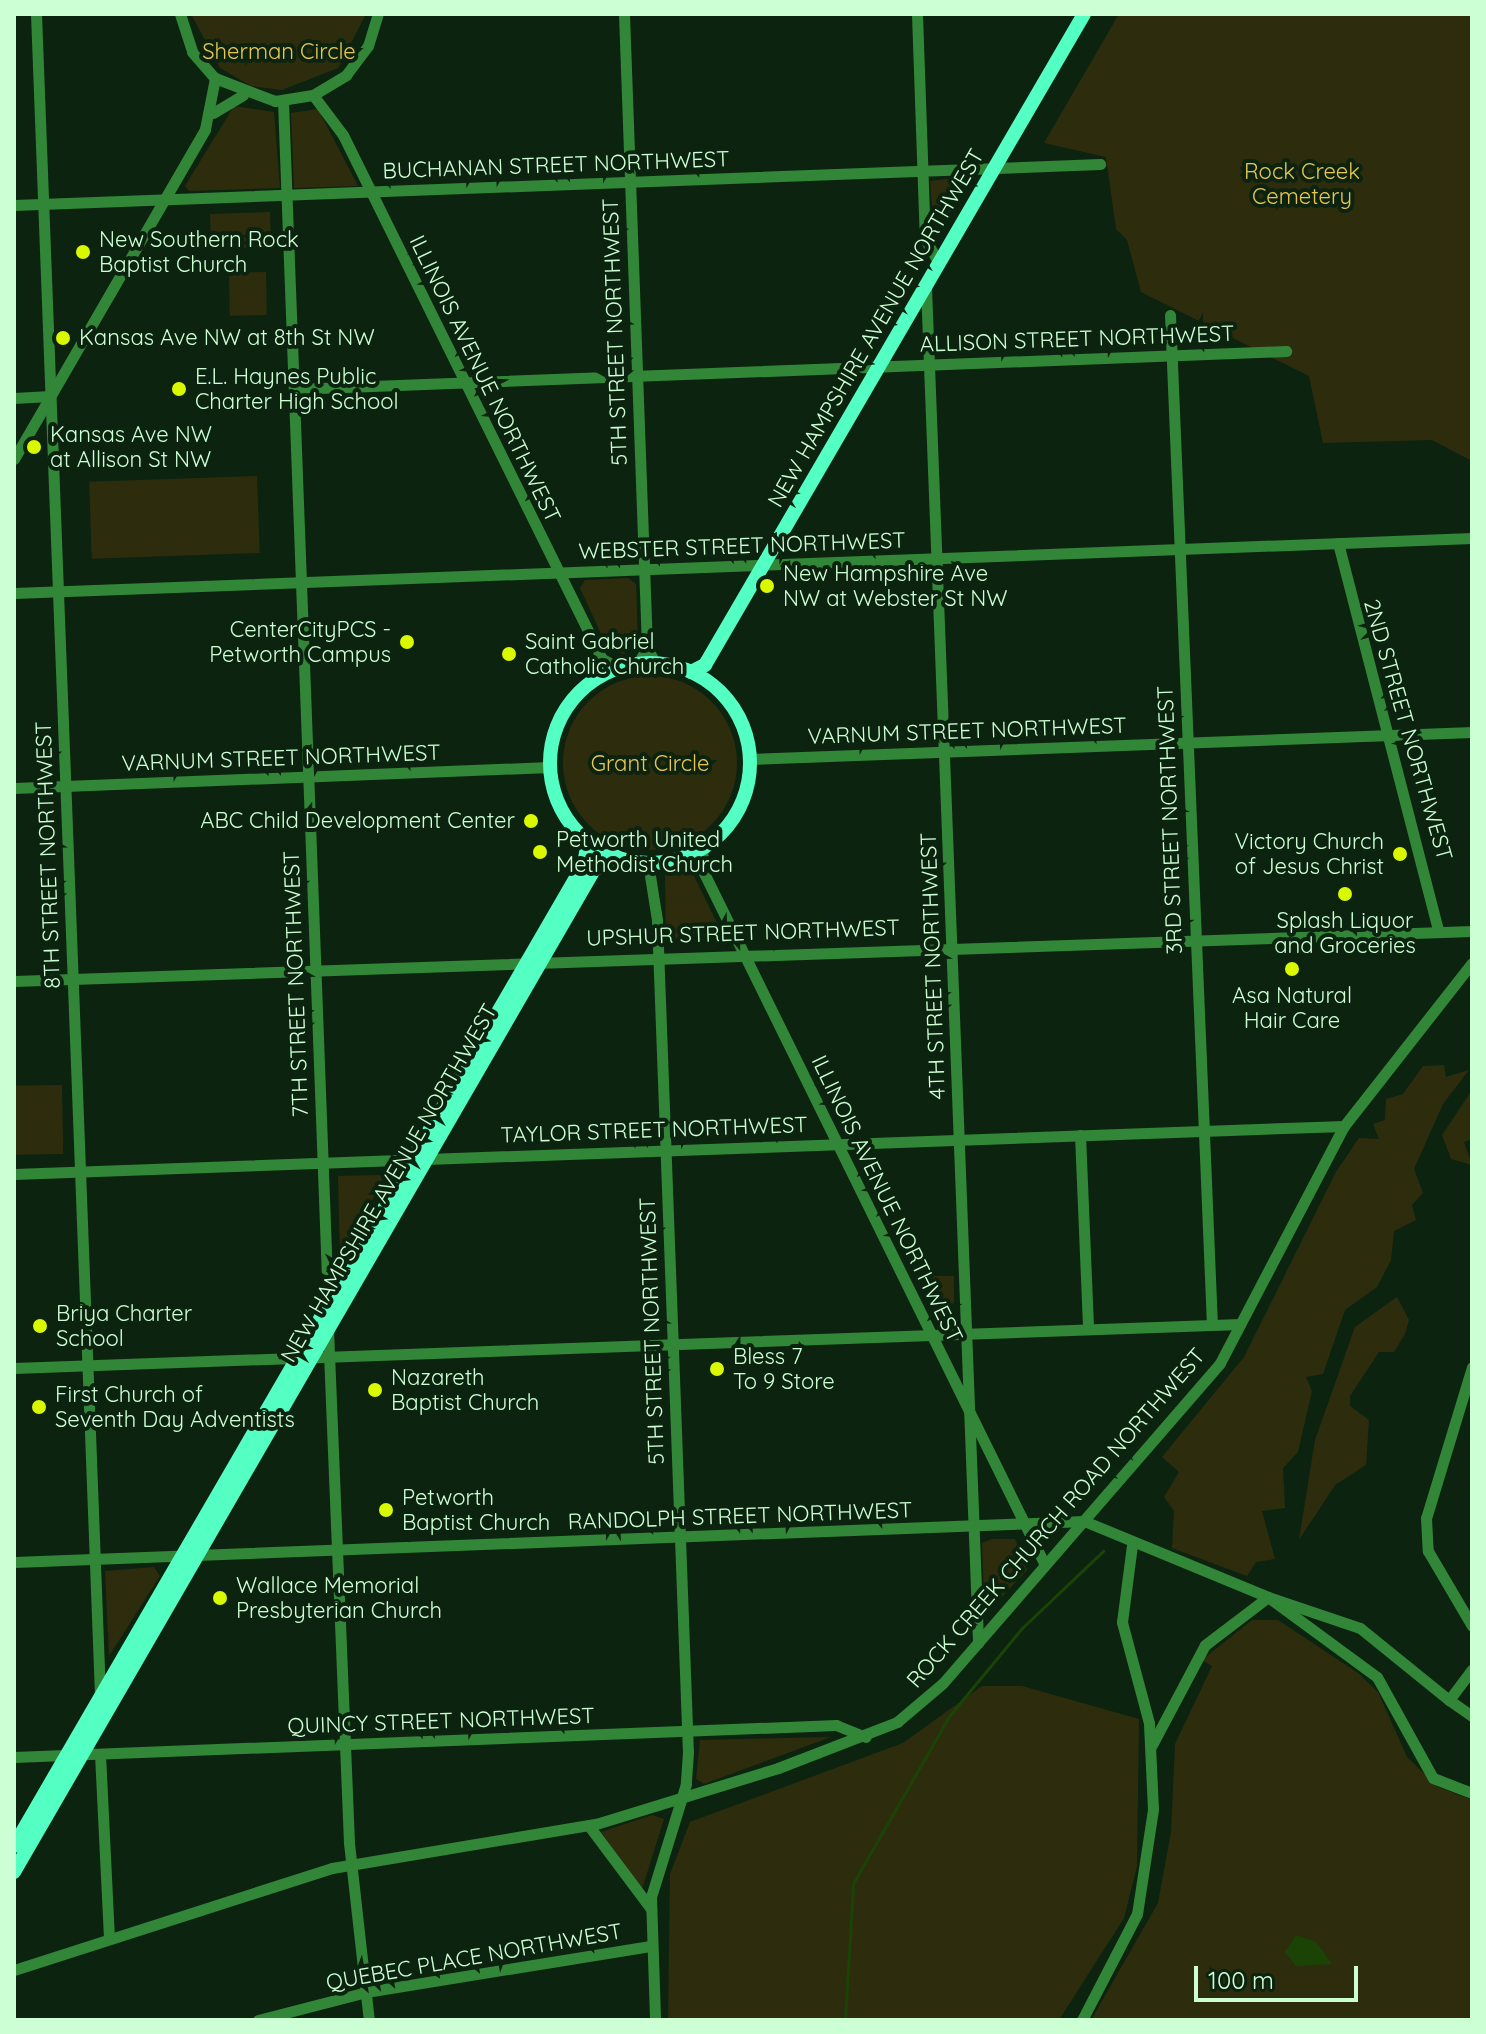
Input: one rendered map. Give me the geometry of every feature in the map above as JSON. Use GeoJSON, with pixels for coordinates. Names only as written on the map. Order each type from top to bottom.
{"type":"FeatureCollection","features":[{"type":"Feature","properties":{"kind":"main road","name":"NEW HAMPSHIRE AVENUE NORTHWEST"},"geometry":{"type":"LineString","coordinates":[[705,665],[1084,14]]}},
{"type":"Feature","properties":{"kind":"main road"},"geometry":{"type":"LineString","coordinates":[[656,664],[691,672],[709,683],[740,719],[750,759],[739,810],[702,849],[648,863],[616,857],[588,842],[560,806],[550,767],[562,716],[596,679],[620,668],[656,664]]}},
{"type":"Feature","properties":{"kind":"main road"},"geometry":{"type":"LineString","coordinates":[[691,672],[705,665],[709,683]]}},
{"type":"Feature","properties":{"kind":"main road","name":"NEW HAMPSHIRE AVENUE NORTHWEST"},"geometry":{"type":"LineString","coordinates":[[14,1846],[584,864],[588,842]]}},
{"type":"Feature","properties":{"kind":"main road","name":"NEW HAMPSHIRE AVENUE NORTHWEST"},"geometry":{"type":"LineString","coordinates":[[14,1872],[545,960],[594,870],[616,857]]}},
{"type":"Feature","properties":{"kind":"street","name":"8TH STREET NORTHWEST"},"geometry":{"type":"LineString","coordinates":[[36,14],[100,1695]]}},
{"type":"Feature","properties":{"kind":"street"},"geometry":{"type":"LineString","coordinates":[[180,14],[192,52],[215,78],[244,95],[283,101],[313,95],[333,85],[361,58],[378,14]]}},
{"type":"Feature","properties":{"kind":"street","name":"5TH STREET NORTHWEST"},"geometry":{"type":"LineString","coordinates":[[624,14],[647,648],[656,664]]}},
{"type":"Feature","properties":{"kind":"street"},"geometry":{"type":"LineString","coordinates":[[917,14],[925,239],[939,263]]}},
{"type":"Feature","properties":{"kind":"street"},"geometry":{"type":"LineString","coordinates":[[14,459],[213,113],[215,78]]}},
{"type":"Feature","properties":{"kind":"street","name":"ILLINOIS AVENUE NORTHWEST"},"geometry":{"type":"LineString","coordinates":[[333,85],[333,116]]}},
{"type":"Feature","properties":{"kind":"street"},"geometry":{"type":"LineString","coordinates":[[213,113],[244,95]]}},
{"type":"Feature","properties":{"kind":"street","name":"ILLINOIS AVENUE NORTHWEST"},"geometry":{"type":"LineString","coordinates":[[313,95],[333,116],[602,659]]}},
{"type":"Feature","properties":{"kind":"street","name":"7TH STREET NORTHWEST"},"geometry":{"type":"LineString","coordinates":[[283,101],[351,1866],[369,2020]]}},
{"type":"Feature","properties":{"kind":"street","name":"BUCHANAN STREET NORTHWEST"},"geometry":{"type":"LineString","coordinates":[[14,205],[1100,164]]}},
{"type":"Feature","properties":{"kind":"street","name":"4TH STREET NORTHWEST"},"geometry":{"type":"LineString","coordinates":[[926,287],[972,1416],[978,1643]]}},
{"type":"Feature","properties":{"kind":"street","name":"3RD STREET NORTHWEST"},"geometry":{"type":"LineString","coordinates":[[1170,315],[1212,1324]]}},
{"type":"Feature","properties":{"kind":"street","name":"ALLISON STREET NORTHWEST"},"geometry":{"type":"LineString","coordinates":[[294,389],[1282,351]]}},
{"type":"Feature","properties":{"kind":"street"},"geometry":{"type":"LineString","coordinates":[[14,398],[50,396]]}},
{"type":"Feature","properties":{"kind":"street","name":"WEBSTER STREET NORTHWEST"},"geometry":{"type":"LineString","coordinates":[[14,593],[1472,538]]}},
{"type":"Feature","properties":{"kind":"street","name":"2ND STREET NORTHWEST"},"geometry":{"type":"LineString","coordinates":[[1338,543],[1437,927]]}},
{"type":"Feature","properties":{"kind":"street"},"geometry":{"type":"LineString","coordinates":[[637,665],[647,648]]}},
{"type":"Feature","properties":{"kind":"street"},"geometry":{"type":"LineString","coordinates":[[596,679],[602,659],[620,668]]}},
{"type":"Feature","properties":{"kind":"street","name":"VARNUM STREET NORTHWEST"},"geometry":{"type":"LineString","coordinates":[[750,759],[1472,732]]}},
{"type":"Feature","properties":{"kind":"street","name":"VARNUM STREET NORTHWEST"},"geometry":{"type":"LineString","coordinates":[[14,788],[550,767]]}},
{"type":"Feature","properties":{"kind":"street","name":"ILLINOIS AVENUE NORTHWEST"},"geometry":{"type":"LineString","coordinates":[[702,849],[704,873],[1045,1565]]}},
{"type":"Feature","properties":{"kind":"street","name":"5TH STREET NORTHWEST"},"geometry":{"type":"LineString","coordinates":[[648,863],[658,956],[687,1731],[681,1799],[651,1909],[655,2020]]}},
{"type":"Feature","properties":{"kind":"street","name":"UPSHUR STREET NORTHWEST"},"geometry":{"type":"LineString","coordinates":[[14,981],[1437,927],[1472,931]]}},
{"type":"Feature","properties":{"kind":"street","name":"ROCK CREEK CHURCH ROAD NORTHWEST"},"geometry":{"type":"LineString","coordinates":[[14,1970],[109,1937],[351,1866],[589,1826],[681,1799],[866,1737],[921,1704],[978,1643],[1214,1371],[1344,1126],[1472,963]]}},
{"type":"Feature","properties":{"kind":"street","name":"TAYLOR STREET NORTHWEST"},"geometry":{"type":"LineString","coordinates":[[14,1174],[1344,1126]]}},
{"type":"Feature","properties":{"kind":"street"},"geometry":{"type":"LineString","coordinates":[[1080,1135],[1088,1328]]}},
{"type":"Feature","properties":{"kind":"street"},"geometry":{"type":"LineString","coordinates":[[14,1368],[1240,1324]]}},
{"type":"Feature","properties":{"kind":"street"},"geometry":{"type":"LineString","coordinates":[[1472,1367],[1426,1518],[1428,1551],[1470,1609],[1472,1626]]}},
{"type":"Feature","properties":{"kind":"street"},"geometry":{"type":"LineString","coordinates":[[1084,1521],[1132,1545],[1360,1628],[1472,1716]]}},
{"type":"Feature","properties":{"kind":"street","name":"RANDOLPH STREET NORTHWEST"},"geometry":{"type":"LineString","coordinates":[[14,1562],[1084,1521]]}},
{"type":"Feature","properties":{"kind":"street"},"geometry":{"type":"LineString","coordinates":[[1082,2020],[1137,1914],[1153,1809],[1152,1745],[1122,1622],[1132,1545]]}},
{"type":"Feature","properties":{"kind":"street"},"geometry":{"type":"LineString","coordinates":[[1152,1745],[1205,1645],[1268,1597]]}},
{"type":"Feature","properties":{"kind":"street"},"geometry":{"type":"LineString","coordinates":[[1268,1597],[1377,1677],[1433,1778],[1472,1793]]}},
{"type":"Feature","properties":{"kind":"street"},"geometry":{"type":"LineString","coordinates":[[1449,1700],[1472,1670]]}},
{"type":"Feature","properties":{"kind":"street","name":"QUINCY STREET NORTHWEST"},"geometry":{"type":"LineString","coordinates":[[14,1757],[836,1725],[866,1737]]}},
{"type":"Feature","properties":{"kind":"street"},"geometry":{"type":"LineString","coordinates":[[100,1754],[109,1937]]}},
{"type":"Feature","properties":{"kind":"street"},"geometry":{"type":"LineString","coordinates":[[589,1826],[651,1909]]}},
{"type":"Feature","properties":{"kind":"street","name":"QUEBEC PLACE NORTHWEST"},"geometry":{"type":"LineString","coordinates":[[258,2020],[366,1992],[650,1946]]}},
{"type":"Feature","properties":{"kind":"green space","name":"Sherman Circle"},"geometry":{"type":"Polygon","coordinates":[[[191,14],[366,14],[338,68],[282,90],[251,86],[220,68],[191,14]]]}},
{"type":"Feature","properties":{"kind":"green space","name":"Rock Creek Cemetery"},"geometry":{"type":"Polygon","coordinates":[[[1119,14],[1472,14],[1472,461],[1432,440],[1323,443],[1309,376],[1141,292],[1127,240],[1116,229],[1106,157],[1044,143],[1119,14]]]}},
{"type":"Feature","properties":{"kind":"green space"},"geometry":{"type":"Polygon","coordinates":[[[234,106],[274,112],[280,188],[189,191],[185,186],[234,106]]]}},
{"type":"Feature","properties":{"kind":"green space"},"geometry":{"type":"Polygon","coordinates":[[[318,109],[358,186],[294,188],[291,113],[318,109]]]}},
{"type":"Feature","properties":{"kind":"green space"},"geometry":{"type":"Polygon","coordinates":[[[963,177],[969,184],[934,235],[930,181],[963,177]]]}},
{"type":"Feature","properties":{"kind":"green space"},"geometry":{"type":"Polygon","coordinates":[[[270,212],[271,247],[211,249],[210,214],[270,212]]]}},
{"type":"Feature","properties":{"kind":"green space"},"geometry":{"type":"Polygon","coordinates":[[[266,272],[267,315],[230,316],[229,273],[266,272]]]}},
{"type":"Feature","properties":{"kind":"green space"},"geometry":{"type":"Polygon","coordinates":[[[257,476],[260,553],[92,559],[89,482],[257,476]]]}},
{"type":"Feature","properties":{"kind":"green space"},"geometry":{"type":"Polygon","coordinates":[[[628,578],[636,584],[638,644],[624,654],[608,649],[580,588],[585,580],[628,578]]]}},
{"type":"Feature","properties":{"kind":"green space","name":"Grant Circle"},"geometry":{"type":"Polygon","coordinates":[[[650,676],[683,682],[712,701],[731,730],[737,763],[731,796],[712,825],[683,844],[650,850],[617,844],[588,825],[569,796],[563,763],[569,730],[588,701],[617,682],[650,676]]]}},
{"type":"Feature","properties":{"kind":"green space"},"geometry":{"type":"Polygon","coordinates":[[[689,866],[724,937],[721,942],[666,938],[665,872],[689,866]]]}},
{"type":"Feature","properties":{"kind":"green space"},"geometry":{"type":"Polygon","coordinates":[[[1444,1065],[1446,1077],[1469,1070],[1443,1104],[1414,1169],[1423,1193],[1412,1205],[1416,1220],[1394,1231],[1391,1260],[1377,1287],[1345,1310],[1323,1374],[1306,1377],[1312,1391],[1298,1452],[1283,1468],[1285,1508],[1262,1511],[1275,1559],[1256,1562],[1247,1576],[1172,1548],[1174,1511],[1164,1497],[1179,1472],[1162,1457],[1244,1357],[1336,1172],[1359,1138],[1379,1139],[1373,1124],[1385,1120],[1386,1099],[1403,1094],[1423,1066],[1444,1065]]]}},
{"type":"Feature","properties":{"kind":"green space"},"geometry":{"type":"Polygon","coordinates":[[[62,1085],[63,1154],[15,1155],[14,1086],[62,1085]]]}},
{"type":"Feature","properties":{"kind":"green space"},"geometry":{"type":"Polygon","coordinates":[[[1472,1090],[1472,1139],[1464,1142],[1472,1165],[1451,1159],[1442,1135],[1472,1090]]]}},
{"type":"Feature","properties":{"kind":"green space"},"geometry":{"type":"Polygon","coordinates":[[[380,1175],[383,1182],[340,1255],[338,1176],[380,1175]]]}},
{"type":"Feature","properties":{"kind":"green space"},"geometry":{"type":"Polygon","coordinates":[[[919,1276],[954,1276],[954,1320],[941,1320],[919,1276]]]}},
{"type":"Feature","properties":{"kind":"green space"},"geometry":{"type":"Polygon","coordinates":[[[1397,1297],[1409,1320],[1405,1334],[1394,1352],[1379,1352],[1350,1396],[1350,1406],[1369,1420],[1366,1465],[1335,1485],[1299,1540],[1315,1440],[1355,1327],[1397,1297]]]}},
{"type":"Feature","properties":{"kind":"green space"},"geometry":{"type":"Polygon","coordinates":[[[992,1539],[1015,1539],[1027,1570],[996,1603],[984,1599],[982,1543],[992,1539]]]}},
{"type":"Feature","properties":{"kind":"green space"},"geometry":{"type":"Polygon","coordinates":[[[154,1567],[160,1576],[109,1656],[105,1571],[154,1567]]]}},
{"type":"Feature","properties":{"kind":"green space"},"geometry":{"type":"Polygon","coordinates":[[[1252,1620],[1278,1620],[1358,1673],[1378,1692],[1407,1757],[1438,1787],[1472,1800],[1472,2020],[1091,2020],[1158,1903],[1171,1832],[1175,1744],[1212,1666],[1202,1660],[1252,1620]]]}},
{"type":"Feature","properties":{"kind":"green space"},"geometry":{"type":"Polygon","coordinates":[[[982,1686],[1022,1686],[1139,1719],[1137,1866],[1124,1918],[1059,2020],[668,2020],[670,1874],[690,1822],[903,1743],[982,1686]]]}},
{"type":"Feature","properties":{"kind":"green space"},"geometry":{"type":"Polygon","coordinates":[[[831,1737],[704,1784],[696,1779],[700,1740],[831,1737]]]}},
{"type":"Feature","properties":{"kind":"green space"},"geometry":{"type":"Polygon","coordinates":[[[652,1815],[664,1819],[642,1889],[601,1832],[652,1815]]]}},
{"type":"Feature","properties":{"kind":"shaded area"},"geometry":{"type":"Polygon","coordinates":[[[1296,1935],[1316,1942],[1332,1964],[1296,1966],[1285,1952],[1296,1935]]]}},
{"type":"Feature","properties":{"kind":"waterway"},"geometry":{"type":"LineString","coordinates":[[845,2020],[853,1884],[950,1715],[1022,1628],[1103,1551]]}},
{"type":"Feature","properties":{"kind":"place","name":"New Southern Rock Baptist Church"},"geometry":{"type":"Point","coordinates":[83,252]}},
{"type":"Feature","properties":{"kind":"place","name":"Kansas Ave NW at 8th St NW"},"geometry":{"type":"Point","coordinates":[63,338]}},
{"type":"Feature","properties":{"kind":"place","name":"E.L. Haynes Public Charter High School"},"geometry":{"type":"Point","coordinates":[179,389]}},
{"type":"Feature","properties":{"kind":"place","name":"Kansas Ave NW at Allison St NW"},"geometry":{"type":"Point","coordinates":[34,447]}},
{"type":"Feature","properties":{"kind":"place","name":"New Hampshire Ave NW at Webster St NW"},"geometry":{"type":"Point","coordinates":[767,586]}},
{"type":"Feature","properties":{"kind":"place","name":"CenterCityPCS - Petworth Campus"},"geometry":{"type":"Point","coordinates":[407,642]}},
{"type":"Feature","properties":{"kind":"place","name":"Saint Gabriel Catholic Church"},"geometry":{"type":"Point","coordinates":[509,654]}},
{"type":"Feature","properties":{"kind":"place","name":"ABC Child Development Center"},"geometry":{"type":"Point","coordinates":[531,821]}},
{"type":"Feature","properties":{"kind":"place","name":"Petworth United Methodist Church"},"geometry":{"type":"Point","coordinates":[540,852]}},
{"type":"Feature","properties":{"kind":"place","name":"Victory Church of Jesus Christ"},"geometry":{"type":"Point","coordinates":[1400,854]}},
{"type":"Feature","properties":{"kind":"place","name":"Splash Liquor and Groceries"},"geometry":{"type":"Point","coordinates":[1345,894]}},
{"type":"Feature","properties":{"kind":"place","name":"Asa Natural Hair Care"},"geometry":{"type":"Point","coordinates":[1292,969]}},
{"type":"Feature","properties":{"kind":"place","name":"Briya Charter School"},"geometry":{"type":"Point","coordinates":[40,1326]}},
{"type":"Feature","properties":{"kind":"place","name":"Bless 7 To 9 Store"},"geometry":{"type":"Point","coordinates":[717,1369]}},
{"type":"Feature","properties":{"kind":"place","name":"Nazareth Baptist Church"},"geometry":{"type":"Point","coordinates":[375,1390]}},
{"type":"Feature","properties":{"kind":"place","name":"First Church of Seventh Day Adventists"},"geometry":{"type":"Point","coordinates":[39,1407]}},
{"type":"Feature","properties":{"kind":"place","name":"Petworth Baptist Church"},"geometry":{"type":"Point","coordinates":[386,1510]}},
{"type":"Feature","properties":{"kind":"place","name":"Wallace Memorial Presbyterian Church"},"geometry":{"type":"Point","coordinates":[220,1598]}}]}
